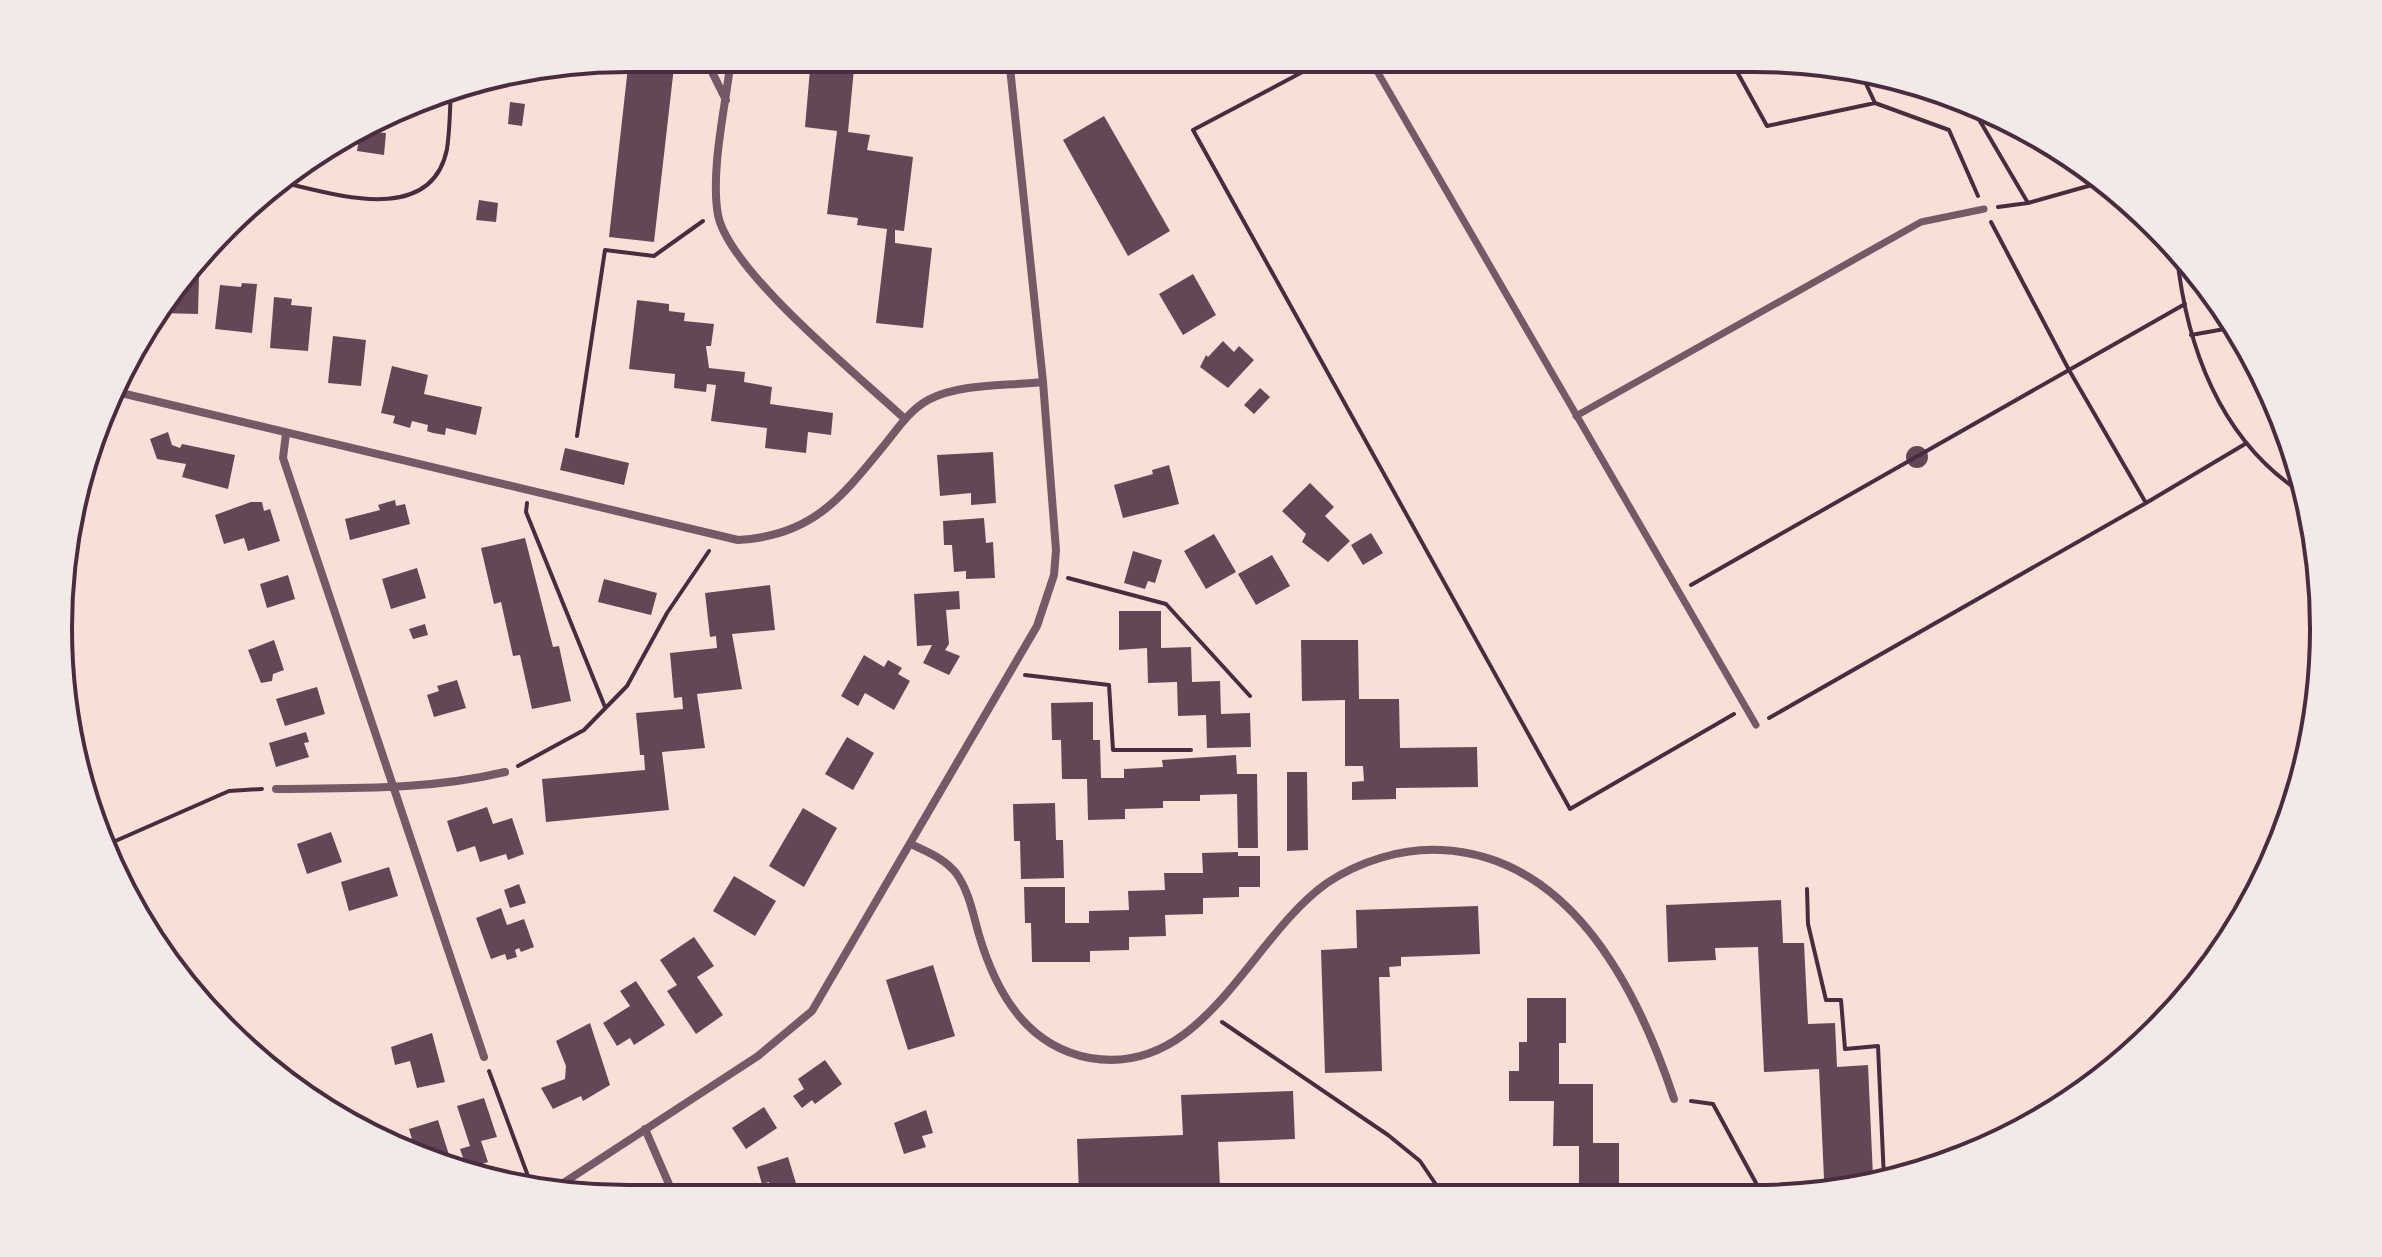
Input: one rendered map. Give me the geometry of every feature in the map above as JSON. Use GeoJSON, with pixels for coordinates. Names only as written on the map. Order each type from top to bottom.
{"type":"FeatureCollection","features":[{"type":"Feature","properties":{"kind":"street"},"geometry":{"type":"LineString","coordinates":[[712,72],[726,101]]}},
{"type":"Feature","properties":{"kind":"street"},"geometry":{"type":"LineString","coordinates":[[729,72],[717,183],[718,213],[733,250],[750,273],[905,419]]}},
{"type":"Feature","properties":{"kind":"street"},"geometry":{"type":"LineString","coordinates":[[566,1181],[758,1056],[812,1011],[1037,626],[1054,575],[1056,550],[1043,382],[1010,72]]}},
{"type":"Feature","properties":{"kind":"street"},"geometry":{"type":"LineString","coordinates":[[1378,72],[1756,725]]}},
{"type":"Feature","properties":{"kind":"street"},"geometry":{"type":"LineString","coordinates":[[1576,416],[1921,222],[1984,209]]}},
{"type":"Feature","properties":{"kind":"street"},"geometry":{"type":"LineString","coordinates":[[124,394],[716,538],[765,538],[794,530],[820,516],[857,479],[919,406],[941,394],[1043,382]]}},
{"type":"Feature","properties":{"kind":"street"},"geometry":{"type":"LineString","coordinates":[[286,433],[283,458],[484,1057]]}},
{"type":"Feature","properties":{"kind":"street"},"geometry":{"type":"LineString","coordinates":[[276,789],[393,788],[473,780],[505,772]]}},
{"type":"Feature","properties":{"kind":"street"},"geometry":{"type":"LineString","coordinates":[[911,844],[936,856],[955,872],[966,892],[997,987],[1025,1023],[1058,1047],[1091,1058],[1143,1055],[1176,1040],[1210,1014],[1282,922],[1344,873],[1411,851],[1477,855],[1506,864],[1541,882],[1574,913],[1632,997],[1674,1099]]}},
{"type":"Feature","properties":{"kind":"street"},"geometry":{"type":"LineString","coordinates":[[645,1129],[669,1185]]}},
{"type":"Feature","properties":{"kind":"path"},"geometry":{"type":"LineString","coordinates":[[1302,72],[1193,130],[1570,809],[1735,714],[1744,705]]}},
{"type":"Feature","properties":{"kind":"path"},"geometry":{"type":"LineString","coordinates":[[1737,72],[1767,126],[1875,103],[1949,130],[1984,209],[2069,370],[2146,503]]}},
{"type":"Feature","properties":{"kind":"path"},"geometry":{"type":"LineString","coordinates":[[1866,84],[1875,103]]}},
{"type":"Feature","properties":{"kind":"path"},"geometry":{"type":"LineString","coordinates":[[294,184],[373,200],[401,199],[429,182],[446,152],[450,102]]}},
{"type":"Feature","properties":{"kind":"path"},"geometry":{"type":"LineString","coordinates":[[1979,120],[2028,203]]}},
{"type":"Feature","properties":{"kind":"path"},"geometry":{"type":"LineString","coordinates":[[1984,209],[2028,203],[2090,186]]}},
{"type":"Feature","properties":{"kind":"path"},"geometry":{"type":"LineString","coordinates":[[577,436],[605,250],[654,256],[718,213]]}},
{"type":"Feature","properties":{"kind":"path"},"geometry":{"type":"LineString","coordinates":[[2180,272],[2191,335],[2213,392],[2245,444],[2291,483]]}},
{"type":"Feature","properties":{"kind":"path"},"geometry":{"type":"LineString","coordinates":[[1677,593],[2185,304]]}},
{"type":"Feature","properties":{"kind":"path"},"geometry":{"type":"LineString","coordinates":[[2191,335],[2222,329]]}},
{"type":"Feature","properties":{"kind":"path"},"geometry":{"type":"LineString","coordinates":[[1756,725],[2245,444]]}},
{"type":"Feature","properties":{"kind":"path"},"geometry":{"type":"LineString","coordinates":[[529,493],[526,512],[606,708]]}},
{"type":"Feature","properties":{"kind":"path"},"geometry":{"type":"LineString","coordinates":[[505,772],[584,730],[627,686],[667,613],[716,538]]}},
{"type":"Feature","properties":{"kind":"path"},"geometry":{"type":"LineString","coordinates":[[1054,575],[1166,604],[1250,696]]}},
{"type":"Feature","properties":{"kind":"path"},"geometry":{"type":"LineString","coordinates":[[1029,677],[1109,685],[1113,750],[1191,750]]}},
{"type":"Feature","properties":{"kind":"path"},"geometry":{"type":"LineString","coordinates":[[114,842],[229,791],[276,789]]}},
{"type":"Feature","properties":{"kind":"path"},"geometry":{"type":"LineString","coordinates":[[1807,889],[1808,924],[1826,1000],[1841,1000],[1845,1049],[1878,1046],[1884,1169]]}},
{"type":"Feature","properties":{"kind":"path"},"geometry":{"type":"LineString","coordinates":[[1210,1014],[1388,1135],[1420,1161],[1436,1185]]}},
{"type":"Feature","properties":{"kind":"path"},"geometry":{"type":"LineString","coordinates":[[484,1057],[528,1175]]}},
{"type":"Feature","properties":{"kind":"path"},"geometry":{"type":"LineString","coordinates":[[1674,1099],[1713,1104],[1757,1185]]}},
{"type":"Feature","properties":{"kind":"building"},"geometry":{"type":"Polygon","coordinates":[[[627,72],[673,72],[654,242],[609,237],[627,72]]]}},
{"type":"Feature","properties":{"kind":"building"},"geometry":{"type":"Polygon","coordinates":[[[810,72],[854,72],[848,132],[870,135],[867,150],[913,157],[904,231],[895,230],[895,243],[932,248],[923,328],[876,323],[887,229],[857,225],[858,218],[827,214],[837,131],[805,127],[810,72]]]}},
{"type":"Feature","properties":{"kind":"building"},"geometry":{"type":"Polygon","coordinates":[[[510,102],[525,104],[522,126],[508,124],[510,102]]]}},
{"type":"Feature","properties":{"kind":"building"},"geometry":{"type":"Polygon","coordinates":[[[1104,116],[1170,231],[1128,256],[1063,140],[1104,116]]]}},
{"type":"Feature","properties":{"kind":"building"},"geometry":{"type":"Polygon","coordinates":[[[377,132],[386,133],[384,155],[357,151],[359,142],[377,132]]]}},
{"type":"Feature","properties":{"kind":"building"},"geometry":{"type":"Polygon","coordinates":[[[479,200],[498,203],[496,222],[476,220],[479,200]]]}},
{"type":"Feature","properties":{"kind":"building"},"geometry":{"type":"Polygon","coordinates":[[[1193,274],[1216,315],[1183,335],[1159,294],[1193,274]]]}},
{"type":"Feature","properties":{"kind":"building"},"geometry":{"type":"Polygon","coordinates":[[[199,277],[198,314],[170,313],[199,277]]]}},
{"type":"Feature","properties":{"kind":"building"},"geometry":{"type":"Polygon","coordinates":[[[242,283],[257,284],[252,333],[215,329],[220,285],[241,287],[242,283]]]}},
{"type":"Feature","properties":{"kind":"building"},"geometry":{"type":"Polygon","coordinates":[[[274,297],[292,299],[291,305],[312,307],[308,351],[270,348],[274,297]]]}},
{"type":"Feature","properties":{"kind":"building"},"geometry":{"type":"Polygon","coordinates":[[[637,300],[669,304],[669,311],[685,313],[684,321],[714,324],[711,346],[706,346],[709,368],[745,372],[744,382],[772,387],[770,404],[833,413],[831,435],[808,432],[806,453],[765,448],[767,428],[711,421],[716,385],[707,384],[706,392],[674,388],[675,374],[629,369],[637,300]]]}},
{"type":"Feature","properties":{"kind":"building"},"geometry":{"type":"Polygon","coordinates":[[[333,336],[366,340],[361,386],[328,383],[333,336]]]}},
{"type":"Feature","properties":{"kind":"building"},"geometry":{"type":"Polygon","coordinates":[[[1223,341],[1234,352],[1239,346],[1254,360],[1228,388],[1200,367],[1206,355],[1208,357],[1223,341]]]}},
{"type":"Feature","properties":{"kind":"building"},"geometry":{"type":"Polygon","coordinates":[[[392,366],[428,375],[424,394],[482,407],[476,435],[446,428],[445,435],[433,433],[427,431],[428,425],[412,421],[410,428],[393,423],[395,416],[381,413],[392,366]]]}},
{"type":"Feature","properties":{"kind":"building"},"geometry":{"type":"Polygon","coordinates":[[[1260,388],[1270,397],[1254,414],[1244,405],[1260,388]]]}},
{"type":"Feature","properties":{"kind":"building"},"geometry":{"type":"Polygon","coordinates":[[[168,432],[172,445],[180,448],[182,444],[235,455],[228,489],[182,477],[186,464],[157,459],[150,439],[168,432]]]}},
{"type":"Feature","properties":{"kind":"building"},"geometry":{"type":"Polygon","coordinates":[[[1917,446],[1925,449],[1928,457],[1925,465],[1917,468],[1909,465],[1906,457],[1909,449],[1917,446]]]}},
{"type":"Feature","properties":{"kind":"building"},"geometry":{"type":"Polygon","coordinates":[[[565,448],[629,463],[624,485],[560,470],[565,448]]]}},
{"type":"Feature","properties":{"kind":"building"},"geometry":{"type":"Polygon","coordinates":[[[993,452],[996,503],[971,505],[971,493],[940,496],[937,455],[993,452]]]}},
{"type":"Feature","properties":{"kind":"building"},"geometry":{"type":"Polygon","coordinates":[[[1169,465],[1179,504],[1123,518],[1114,485],[1153,474],[1152,470],[1169,465]]]}},
{"type":"Feature","properties":{"kind":"building"},"geometry":{"type":"Polygon","coordinates":[[[1310,483],[1334,507],[1325,516],[1350,541],[1328,562],[1302,542],[1306,534],[1282,511],[1310,483]]]}},
{"type":"Feature","properties":{"kind":"building"},"geometry":{"type":"Polygon","coordinates":[[[395,500],[396,506],[405,504],[410,524],[350,540],[345,519],[380,510],[378,505],[395,500]]]}},
{"type":"Feature","properties":{"kind":"building"},"geometry":{"type":"Polygon","coordinates":[[[251,502],[262,502],[264,511],[270,509],[280,541],[248,551],[244,538],[224,544],[215,515],[251,502]]]}},
{"type":"Feature","properties":{"kind":"building"},"geometry":{"type":"Polygon","coordinates":[[[984,518],[986,543],[993,542],[995,578],[966,579],[966,571],[954,572],[952,545],[944,545],[943,521],[984,518]]]}},
{"type":"Feature","properties":{"kind":"building"},"geometry":{"type":"Polygon","coordinates":[[[1371,533],[1383,553],[1363,565],[1351,545],[1371,533]]]}},
{"type":"Feature","properties":{"kind":"building"},"geometry":{"type":"Polygon","coordinates":[[[1214,534],[1236,572],[1206,589],[1184,551],[1214,534]]]}},
{"type":"Feature","properties":{"kind":"building"},"geometry":{"type":"Polygon","coordinates":[[[525,538],[553,647],[559,646],[571,701],[532,709],[520,655],[513,656],[501,602],[494,604],[481,548],[525,538]]]}},
{"type":"Feature","properties":{"kind":"building"},"geometry":{"type":"Polygon","coordinates":[[[1133,551],[1162,560],[1155,583],[1148,581],[1145,589],[1124,583],[1133,551]]]}},
{"type":"Feature","properties":{"kind":"building"},"geometry":{"type":"Polygon","coordinates":[[[1272,555],[1290,586],[1256,605],[1238,574],[1272,555]]]}},
{"type":"Feature","properties":{"kind":"building"},"geometry":{"type":"Polygon","coordinates":[[[417,568],[426,598],[391,609],[382,579],[417,568]]]}},
{"type":"Feature","properties":{"kind":"building"},"geometry":{"type":"Polygon","coordinates":[[[288,575],[295,599],[267,608],[260,584],[288,575]]]}},
{"type":"Feature","properties":{"kind":"building"},"geometry":{"type":"Polygon","coordinates":[[[604,579],[657,593],[651,615],[598,602],[604,579]]]}},
{"type":"Feature","properties":{"kind":"building"},"geometry":{"type":"Polygon","coordinates":[[[770,585],[775,630],[732,634],[742,689],[697,694],[705,748],[662,752],[669,810],[546,822],[542,779],[645,770],[644,755],[640,755],[636,713],[683,709],[682,697],[674,698],[670,653],[717,648],[716,636],[710,637],[705,593],[770,585]]]}},
{"type":"Feature","properties":{"kind":"building"},"geometry":{"type":"Polygon","coordinates":[[[959,591],[960,609],[946,610],[949,644],[945,650],[960,656],[949,675],[923,663],[932,645],[917,646],[914,594],[959,591]]]}},
{"type":"Feature","properties":{"kind":"building"},"geometry":{"type":"Polygon","coordinates":[[[1119,611],[1161,611],[1161,648],[1191,647],[1192,682],[1220,681],[1221,714],[1250,713],[1251,747],[1207,748],[1206,715],[1178,716],[1177,682],[1148,683],[1147,648],[1119,650],[1119,611]]]}},
{"type":"Feature","properties":{"kind":"building"},"geometry":{"type":"Polygon","coordinates":[[[425,624],[428,635],[413,639],[409,629],[425,624]]]}},
{"type":"Feature","properties":{"kind":"building"},"geometry":{"type":"Polygon","coordinates":[[[274,640],[284,670],[273,674],[272,681],[261,683],[248,650],[274,640]]]}},
{"type":"Feature","properties":{"kind":"building"},"geometry":{"type":"Polygon","coordinates":[[[1301,640],[1358,640],[1359,699],[1399,699],[1400,748],[1477,747],[1478,787],[1396,788],[1396,799],[1352,800],[1352,782],[1364,781],[1363,766],[1345,766],[1345,700],[1302,701],[1301,640]]]}},
{"type":"Feature","properties":{"kind":"building"},"geometry":{"type":"Polygon","coordinates":[[[864,655],[884,667],[888,660],[902,668],[898,674],[910,681],[894,710],[865,693],[858,706],[841,696],[864,655]]]}},
{"type":"Feature","properties":{"kind":"building"},"geometry":{"type":"Polygon","coordinates":[[[457,680],[466,708],[434,717],[427,695],[439,691],[437,686],[457,680]]]}},
{"type":"Feature","properties":{"kind":"building"},"geometry":{"type":"Polygon","coordinates":[[[317,687],[325,714],[285,726],[276,699],[317,687]]]}},
{"type":"Feature","properties":{"kind":"building"},"geometry":{"type":"Polygon","coordinates":[[[1093,702],[1093,740],[1100,740],[1101,778],[1124,778],[1124,769],[1163,767],[1162,760],[1236,755],[1237,774],[1257,774],[1258,848],[1238,848],[1237,794],[1200,795],[1200,801],[1163,801],[1163,808],[1125,809],[1125,819],[1088,820],[1087,779],[1062,779],[1061,740],[1052,740],[1051,703],[1093,702]]]}},
{"type":"Feature","properties":{"kind":"building"},"geometry":{"type":"Polygon","coordinates":[[[306,732],[309,742],[304,743],[309,757],[276,767],[269,743],[306,732]]]}},
{"type":"Feature","properties":{"kind":"building"},"geometry":{"type":"Polygon","coordinates":[[[847,737],[874,753],[853,790],[825,774],[847,737]]]}},
{"type":"Feature","properties":{"kind":"building"},"geometry":{"type":"Polygon","coordinates":[[[1287,772],[1307,772],[1308,850],[1287,851],[1287,772]]]}},
{"type":"Feature","properties":{"kind":"building"},"geometry":{"type":"Polygon","coordinates":[[[1055,803],[1056,840],[1063,840],[1064,878],[1021,879],[1020,841],[1014,841],[1013,804],[1055,803]]]}},
{"type":"Feature","properties":{"kind":"building"},"geometry":{"type":"Polygon","coordinates":[[[487,807],[493,824],[512,818],[524,854],[508,860],[506,854],[480,862],[475,846],[457,852],[447,821],[487,807]]]}},
{"type":"Feature","properties":{"kind":"building"},"geometry":{"type":"Polygon","coordinates":[[[803,808],[837,828],[804,887],[769,866],[803,808]]]}},
{"type":"Feature","properties":{"kind":"building"},"geometry":{"type":"Polygon","coordinates":[[[331,832],[342,862],[307,874],[297,844],[331,832]]]}},
{"type":"Feature","properties":{"kind":"building"},"geometry":{"type":"Polygon","coordinates":[[[1238,852],[1238,856],[1260,856],[1260,887],[1239,887],[1239,897],[1203,898],[1203,914],[1165,915],[1166,936],[1129,937],[1129,950],[1090,951],[1090,962],[1032,962],[1031,923],[1025,923],[1024,887],[1065,887],[1065,923],[1089,923],[1089,911],[1129,910],[1128,891],[1165,890],[1164,873],[1203,873],[1202,853],[1238,852]]]}},
{"type":"Feature","properties":{"kind":"building"},"geometry":{"type":"Polygon","coordinates":[[[389,867],[398,896],[349,911],[341,882],[389,867]]]}},
{"type":"Feature","properties":{"kind":"building"},"geometry":{"type":"Polygon","coordinates":[[[734,876],[776,901],[755,936],[713,911],[734,876]]]}},
{"type":"Feature","properties":{"kind":"building"},"geometry":{"type":"Polygon","coordinates":[[[519,884],[526,903],[510,908],[504,890],[519,884]]]}},
{"type":"Feature","properties":{"kind":"building"},"geometry":{"type":"Polygon","coordinates":[[[1781,900],[1783,943],[1804,943],[1808,1024],[1835,1023],[1837,1067],[1868,1065],[1873,1172],[1824,1179],[1819,1069],[1764,1072],[1758,947],[1715,948],[1716,960],[1668,962],[1666,905],[1781,900]]]}},
{"type":"Feature","properties":{"kind":"building"},"geometry":{"type":"Polygon","coordinates":[[[1478,906],[1480,954],[1401,957],[1401,966],[1389,967],[1390,977],[1379,977],[1382,1071],[1325,1073],[1321,950],[1357,948],[1356,910],[1478,906]]]}},
{"type":"Feature","properties":{"kind":"building"},"geometry":{"type":"Polygon","coordinates":[[[501,908],[507,925],[524,919],[534,947],[521,952],[519,948],[515,950],[517,957],[507,960],[505,954],[491,959],[476,918],[501,908]]]}},
{"type":"Feature","properties":{"kind":"building"},"geometry":{"type":"Polygon","coordinates":[[[694,937],[714,966],[697,977],[723,1015],[696,1034],[667,991],[677,985],[660,960],[694,937]]]}},
{"type":"Feature","properties":{"kind":"building"},"geometry":{"type":"Polygon","coordinates":[[[933,965],[955,1036],[908,1050],[886,980],[933,965]]]}},
{"type":"Feature","properties":{"kind":"building"},"geometry":{"type":"Polygon","coordinates":[[[636,981],[665,1025],[634,1045],[630,1038],[617,1046],[603,1023],[630,1006],[620,991],[636,981]]]}},
{"type":"Feature","properties":{"kind":"building"},"geometry":{"type":"Polygon","coordinates":[[[1527,998],[1566,998],[1566,1043],[1559,1043],[1559,1084],[1593,1084],[1593,1143],[1619,1143],[1619,1185],[1579,1185],[1579,1146],[1553,1146],[1554,1101],[1509,1101],[1509,1071],[1519,1071],[1519,1042],[1527,1042],[1527,998]]]}},
{"type":"Feature","properties":{"kind":"building"},"geometry":{"type":"Polygon","coordinates":[[[590,1023],[610,1085],[583,1101],[581,1096],[553,1109],[541,1088],[565,1079],[566,1066],[556,1041],[590,1023]]]}},
{"type":"Feature","properties":{"kind":"building"},"geometry":{"type":"Polygon","coordinates":[[[432,1033],[445,1082],[417,1088],[410,1061],[395,1065],[391,1047],[432,1033]]]}},
{"type":"Feature","properties":{"kind":"building"},"geometry":{"type":"Polygon","coordinates":[[[825,1060],[842,1084],[815,1104],[812,1100],[802,1108],[793,1096],[804,1089],[798,1079],[825,1060]]]}},
{"type":"Feature","properties":{"kind":"building"},"geometry":{"type":"Polygon","coordinates":[[[1293,1091],[1295,1139],[1218,1142],[1220,1185],[1079,1185],[1077,1139],[1183,1135],[1181,1095],[1293,1091]]]}},
{"type":"Feature","properties":{"kind":"building"},"geometry":{"type":"Polygon","coordinates":[[[484,1098],[497,1137],[481,1141],[488,1162],[480,1165],[464,1159],[460,1149],[470,1146],[457,1106],[484,1098]]]}},
{"type":"Feature","properties":{"kind":"building"},"geometry":{"type":"Polygon","coordinates":[[[764,1107],[777,1128],[746,1149],[732,1128],[764,1107]]]}},
{"type":"Feature","properties":{"kind":"building"},"geometry":{"type":"Polygon","coordinates":[[[926,1110],[933,1133],[922,1136],[926,1147],[904,1154],[894,1123],[926,1110]]]}},
{"type":"Feature","properties":{"kind":"building"},"geometry":{"type":"Polygon","coordinates":[[[438,1120],[449,1155],[413,1142],[409,1129],[438,1120]]]}},
{"type":"Feature","properties":{"kind":"building"},"geometry":{"type":"Polygon","coordinates":[[[788,1157],[796,1185],[762,1184],[757,1167],[788,1157]]]}}]}
